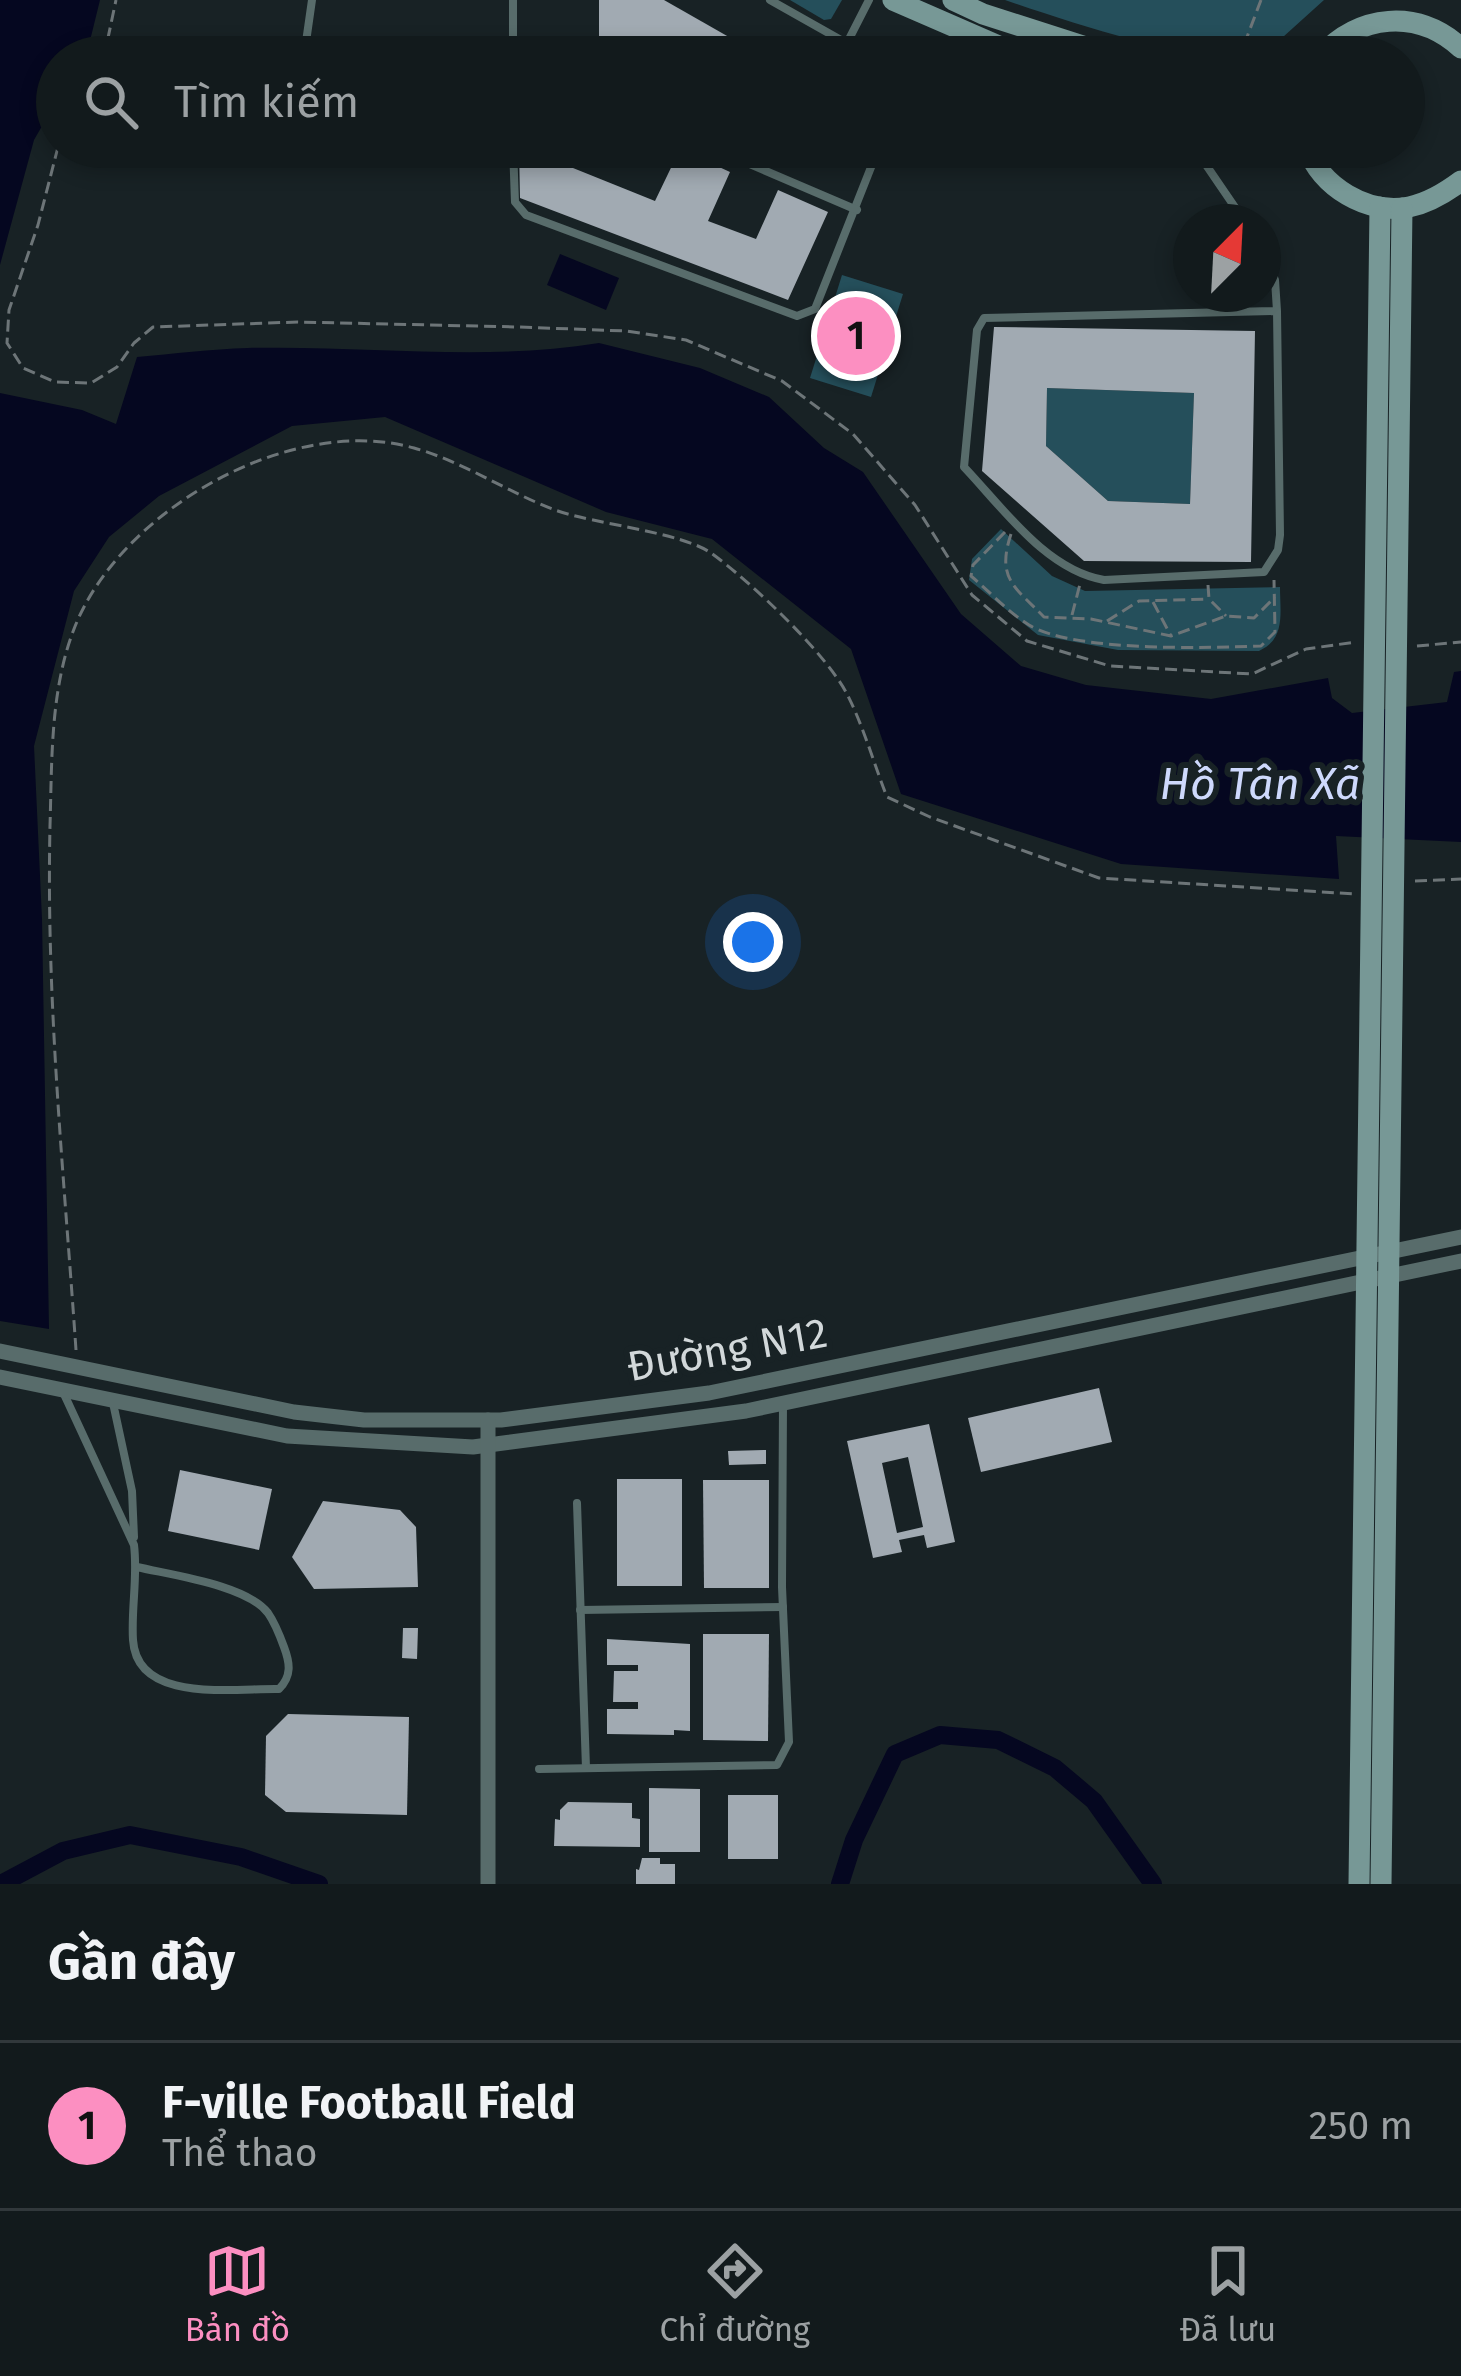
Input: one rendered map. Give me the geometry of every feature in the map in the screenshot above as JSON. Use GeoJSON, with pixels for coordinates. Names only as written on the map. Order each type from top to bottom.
{"type":"FeatureCollection","features":[{"type":"Feature","properties":{"kind":"street"},"geometry":{"type":"LineString","coordinates":[[893,0],[976,36]]}},
{"type":"Feature","properties":{"kind":"street"},"geometry":{"type":"LineString","coordinates":[[953,0],[1052,36]]}},
{"type":"Feature","properties":{"kind":"street"},"geometry":{"type":"LineString","coordinates":[[1343,36],[1366,24],[1398,20],[1430,27],[1461,48]]}},
{"type":"Feature","properties":{"kind":"street"},"geometry":{"type":"LineString","coordinates":[[1320,168],[1352,198],[1391,207],[1438,198],[1461,181]]}},
{"type":"Feature","properties":{"kind":"street"},"geometry":{"type":"LineString","coordinates":[[1378,1253],[1396,882],[1386,697],[1375,643],[1391,207]]}},
{"type":"Feature","properties":{"kind":"street"},"geometry":{"type":"LineString","coordinates":[[1381,1884],[1371,855],[1386,697],[1398,648],[1391,207]]}},
{"type":"Feature","properties":{"kind":"street","name":"Đường N12"},"geometry":{"type":"LineString","coordinates":[[0,1352],[293,1412],[364,1420],[488,1420],[709,1393],[1461,1237]]}},
{"type":"Feature","properties":{"kind":"street","name":"Đường N12"},"geometry":{"type":"LineString","coordinates":[[0,1378],[287,1436],[488,1446],[783,1403],[1461,1261]]}},
{"type":"Feature","properties":{"kind":"street"},"geometry":{"type":"LineString","coordinates":[[1359,1884],[1378,1277]]}},
{"type":"Feature","properties":{"kind":"street"},"geometry":{"type":"LineString","coordinates":[[488,1420],[488,1884]]}},
{"type":"Feature","properties":{"kind":"lane"},"geometry":{"type":"LineString","coordinates":[[307,36],[311,0]]}},
{"type":"Feature","properties":{"kind":"lane"},"geometry":{"type":"LineString","coordinates":[[513,0],[513,36]]}},
{"type":"Feature","properties":{"kind":"lane"},"geometry":{"type":"LineString","coordinates":[[770,0],[834,36]]}},
{"type":"Feature","properties":{"kind":"lane"},"geometry":{"type":"LineString","coordinates":[[852,36],[869,0]]}},
{"type":"Feature","properties":{"kind":"lane"},"geometry":{"type":"LineString","coordinates":[[513,168],[514,202],[526,215],[797,316],[815,309],[872,168]]}},
{"type":"Feature","properties":{"kind":"lane"},"geometry":{"type":"LineString","coordinates":[[759,168],[857,210]]}},
{"type":"Feature","properties":{"kind":"lane"},"geometry":{"type":"LineString","coordinates":[[1208,168],[1233,204]]}},
{"type":"Feature","properties":{"kind":"lane"},"geometry":{"type":"LineString","coordinates":[[1235,312],[984,318],[977,330],[964,467],[1055,558],[1082,576],[1104,580],[1255,576],[1267,568],[1278,550],[1280,535],[1277,312]]}},
{"type":"Feature","properties":{"kind":"lane"},"geometry":{"type":"LineString","coordinates":[[63,1391],[134,1545]]}},
{"type":"Feature","properties":{"kind":"lane"},"geometry":{"type":"LineString","coordinates":[[113,1403],[132,1492],[137,1567],[133,1638],[142,1667],[162,1682],[200,1687],[278,1689],[286,1682],[290,1670],[286,1652],[268,1613],[257,1601],[137,1567]]}},
{"type":"Feature","properties":{"kind":"lane"},"geometry":{"type":"LineString","coordinates":[[539,1768],[770,1765],[782,1761],[789,1742],[783,1403]]}},
{"type":"Feature","properties":{"kind":"lane"},"geometry":{"type":"LineString","coordinates":[[577,1503],[586,1768]]}},
{"type":"Feature","properties":{"kind":"lane"},"geometry":{"type":"LineString","coordinates":[[580,1610],[784,1607]]}},
{"type":"Feature","properties":{"kind":"path"},"geometry":{"type":"LineString","coordinates":[[108,36],[116,0]]}},
{"type":"Feature","properties":{"kind":"path"},"geometry":{"type":"LineString","coordinates":[[1247,36],[1262,0]]}},
{"type":"Feature","properties":{"kind":"path"},"geometry":{"type":"LineString","coordinates":[[53,168],[9,310],[7,343],[23,368],[56,382],[91,383],[117,367],[153,327],[298,322],[519,327],[626,331],[686,340],[782,381],[853,434],[915,505],[973,595],[1027,641],[1110,666],[1252,674],[1306,650],[1375,643]]}},
{"type":"Feature","properties":{"kind":"path"},"geometry":{"type":"LineString","coordinates":[[77,1366],[48,928],[54,716],[74,630],[100,580],[148,526],[235,470],[302,447],[354,438],[413,448],[556,510],[708,550],[823,656],[848,695],[887,797],[1099,878],[1362,895],[1371,887]]}},
{"type":"Feature","properties":{"kind":"path"},"geometry":{"type":"LineString","coordinates":[[1016,521],[1004,569],[1044,617],[1106,622],[1171,636],[1226,616],[1254,618],[1275,597]]}},
{"type":"Feature","properties":{"kind":"path"},"geometry":{"type":"LineString","coordinates":[[1016,521],[973,565],[971,576],[1032,627],[1128,646],[1261,646],[1275,632],[1276,582],[1267,568]]}},
{"type":"Feature","properties":{"kind":"path"},"geometry":{"type":"LineString","coordinates":[[1071,619],[1082,576]]}},
{"type":"Feature","properties":{"kind":"path"},"geometry":{"type":"LineString","coordinates":[[1208,577],[1209,598],[1226,616]]}},
{"type":"Feature","properties":{"kind":"path"},"geometry":{"type":"LineString","coordinates":[[1106,622],[1129,605],[1209,598]]}},
{"type":"Feature","properties":{"kind":"path"},"geometry":{"type":"LineString","coordinates":[[1152,601],[1171,636]]}},
{"type":"Feature","properties":{"kind":"path"},"geometry":{"type":"LineString","coordinates":[[1032,627],[1044,617]]}},
{"type":"Feature","properties":{"kind":"path"},"geometry":{"type":"LineString","coordinates":[[1398,648],[1461,642]]}},
{"type":"Feature","properties":{"kind":"path"},"geometry":{"type":"LineString","coordinates":[[1396,882],[1461,878]]}},
{"type":"Feature","properties":{"kind":"shaded area"},"geometry":{"type":"Polygon","coordinates":[[[790,0],[842,0],[831,19],[824,20],[790,0]]]}},
{"type":"Feature","properties":{"kind":"shaded area"},"geometry":{"type":"Polygon","coordinates":[[[1005,0],[1324,0],[1284,36],[1121,36],[1005,0]]]}},
{"type":"Feature","properties":{"kind":"shaded area"},"geometry":{"type":"Polygon","coordinates":[[[842,275],[903,294],[871,397],[810,378],[842,275]]]}},
{"type":"Feature","properties":{"kind":"shaded area"},"geometry":{"type":"Polygon","coordinates":[[[1047,388],[1194,393],[1190,504],[1108,501],[1046,446],[1047,388]]]}},
{"type":"Feature","properties":{"kind":"shaded area"},"geometry":{"type":"Polygon","coordinates":[[[1001,529],[1052,576],[1085,591],[1280,587],[1278,632],[1259,651],[1118,650],[1038,635],[969,580],[972,559],[1001,529]]]}},
{"type":"Feature","properties":{"kind":"water"},"geometry":{"type":"Polygon","coordinates":[[[0,0],[100,0],[91,36],[36,36],[36,137],[0,265],[0,0]]]}},
{"type":"Feature","properties":{"kind":"water"},"geometry":{"type":"Polygon","coordinates":[[[560,254],[619,278],[606,310],[547,285],[560,254]]]}},
{"type":"Feature","properties":{"kind":"water","name":"Hồ Tân Xã"},"geometry":{"type":"Polygon","coordinates":[[[599,343],[700,368],[769,397],[824,448],[863,472],[961,614],[1021,666],[1086,685],[1211,699],[1328,678],[1332,698],[1352,713],[1447,702],[1454,672],[1461,671],[1461,842],[1336,836],[1339,879],[1121,864],[901,794],[851,649],[712,539],[606,512],[385,417],[292,426],[159,496],[109,537],[74,591],[34,746],[49,1329],[0,1321],[0,393],[82,410],[116,424],[137,357],[248,348],[468,352],[599,343]]]}},
{"type":"Feature","properties":{"kind":"building"},"geometry":{"type":"Polygon","coordinates":[[[599,0],[664,0],[727,36],[599,36],[599,0]]]}},
{"type":"Feature","properties":{"kind":"building"},"geometry":{"type":"Polygon","coordinates":[[[519,168],[573,168],[655,201],[671,168],[721,168],[730,172],[708,221],[756,239],[778,190],[828,212],[788,300],[520,198],[519,168]]]}},
{"type":"Feature","properties":{"kind":"building"},"geometry":{"type":"Polygon","coordinates":[[[994,327],[1255,331],[1251,562],[1084,561],[982,471],[994,327]],[[1047,388],[1046,446],[1108,501],[1190,504],[1194,393],[1047,388]]]}},
{"type":"Feature","properties":{"kind":"building"},"geometry":{"type":"Polygon","coordinates":[[[1099,1388],[1112,1442],[981,1472],[968,1418],[1099,1388]]]}},
{"type":"Feature","properties":{"kind":"building"},"geometry":{"type":"Polygon","coordinates":[[[929,1424],[955,1542],[927,1548],[924,1535],[899,1540],[902,1552],[873,1558],[847,1441],[929,1424]],[[908,1457],[882,1463],[897,1533],[923,1527],[908,1457]]]}},
{"type":"Feature","properties":{"kind":"building"},"geometry":{"type":"Polygon","coordinates":[[[766,1450],[766,1464],[729,1465],[728,1451],[766,1450]]]}},
{"type":"Feature","properties":{"kind":"building"},"geometry":{"type":"Polygon","coordinates":[[[180,1470],[272,1489],[259,1550],[168,1531],[180,1470]]]}},
{"type":"Feature","properties":{"kind":"building"},"geometry":{"type":"Polygon","coordinates":[[[617,1479],[682,1479],[682,1586],[617,1586],[617,1479]]]}},
{"type":"Feature","properties":{"kind":"building"},"geometry":{"type":"Polygon","coordinates":[[[703,1480],[769,1480],[769,1588],[704,1588],[703,1480]]]}},
{"type":"Feature","properties":{"kind":"building"},"geometry":{"type":"Polygon","coordinates":[[[323,1501],[400,1510],[416,1527],[418,1587],[314,1589],[292,1557],[323,1501]]]}},
{"type":"Feature","properties":{"kind":"building"},"geometry":{"type":"Polygon","coordinates":[[[403,1628],[418,1628],[417,1659],[402,1658],[403,1628]]]}},
{"type":"Feature","properties":{"kind":"building"},"geometry":{"type":"Polygon","coordinates":[[[703,1634],[769,1634],[768,1741],[703,1740],[703,1634]]]}},
{"type":"Feature","properties":{"kind":"building"},"geometry":{"type":"Polygon","coordinates":[[[607,1639],[690,1644],[690,1731],[607,1734],[607,1709],[638,1709],[638,1702],[613,1702],[614,1671],[638,1671],[638,1665],[607,1665],[607,1639]]]}},
{"type":"Feature","properties":{"kind":"building"},"geometry":{"type":"Polygon","coordinates":[[[288,1714],[409,1717],[407,1815],[286,1812],[265,1795],[266,1736],[288,1714]]]}},
{"type":"Feature","properties":{"kind":"building"},"geometry":{"type":"Polygon","coordinates":[[[649,1788],[700,1789],[700,1852],[649,1852],[649,1788]]]}},
{"type":"Feature","properties":{"kind":"building"},"geometry":{"type":"Polygon","coordinates":[[[728,1795],[778,1795],[778,1859],[728,1859],[728,1795]]]}},
{"type":"Feature","properties":{"kind":"building"},"geometry":{"type":"Polygon","coordinates":[[[568,1802],[632,1803],[632,1818],[640,1819],[640,1847],[554,1846],[555,1819],[560,1820],[560,1810],[568,1802]]]}},
{"type":"Feature","properties":{"kind":"building"},"geometry":{"type":"Polygon","coordinates":[[[642,1858],[675,1864],[675,1884],[636,1884],[642,1858]]]}},
{"type":"Feature","properties":{"kind":"waterway"},"geometry":{"type":"LineString","coordinates":[[840,1884],[854,1840],[895,1754],[940,1735],[998,1740],[1055,1768],[1094,1801],[1153,1884]]}},
{"type":"Feature","properties":{"kind":"waterway"},"geometry":{"type":"LineString","coordinates":[[1,1884],[63,1851],[130,1835],[241,1857],[319,1884]]}},
{"type":"Feature","properties":{"kind":"place","name":"F-ville Football Field"},"geometry":{"type":"Point","coordinates":[856,336]}}]}
